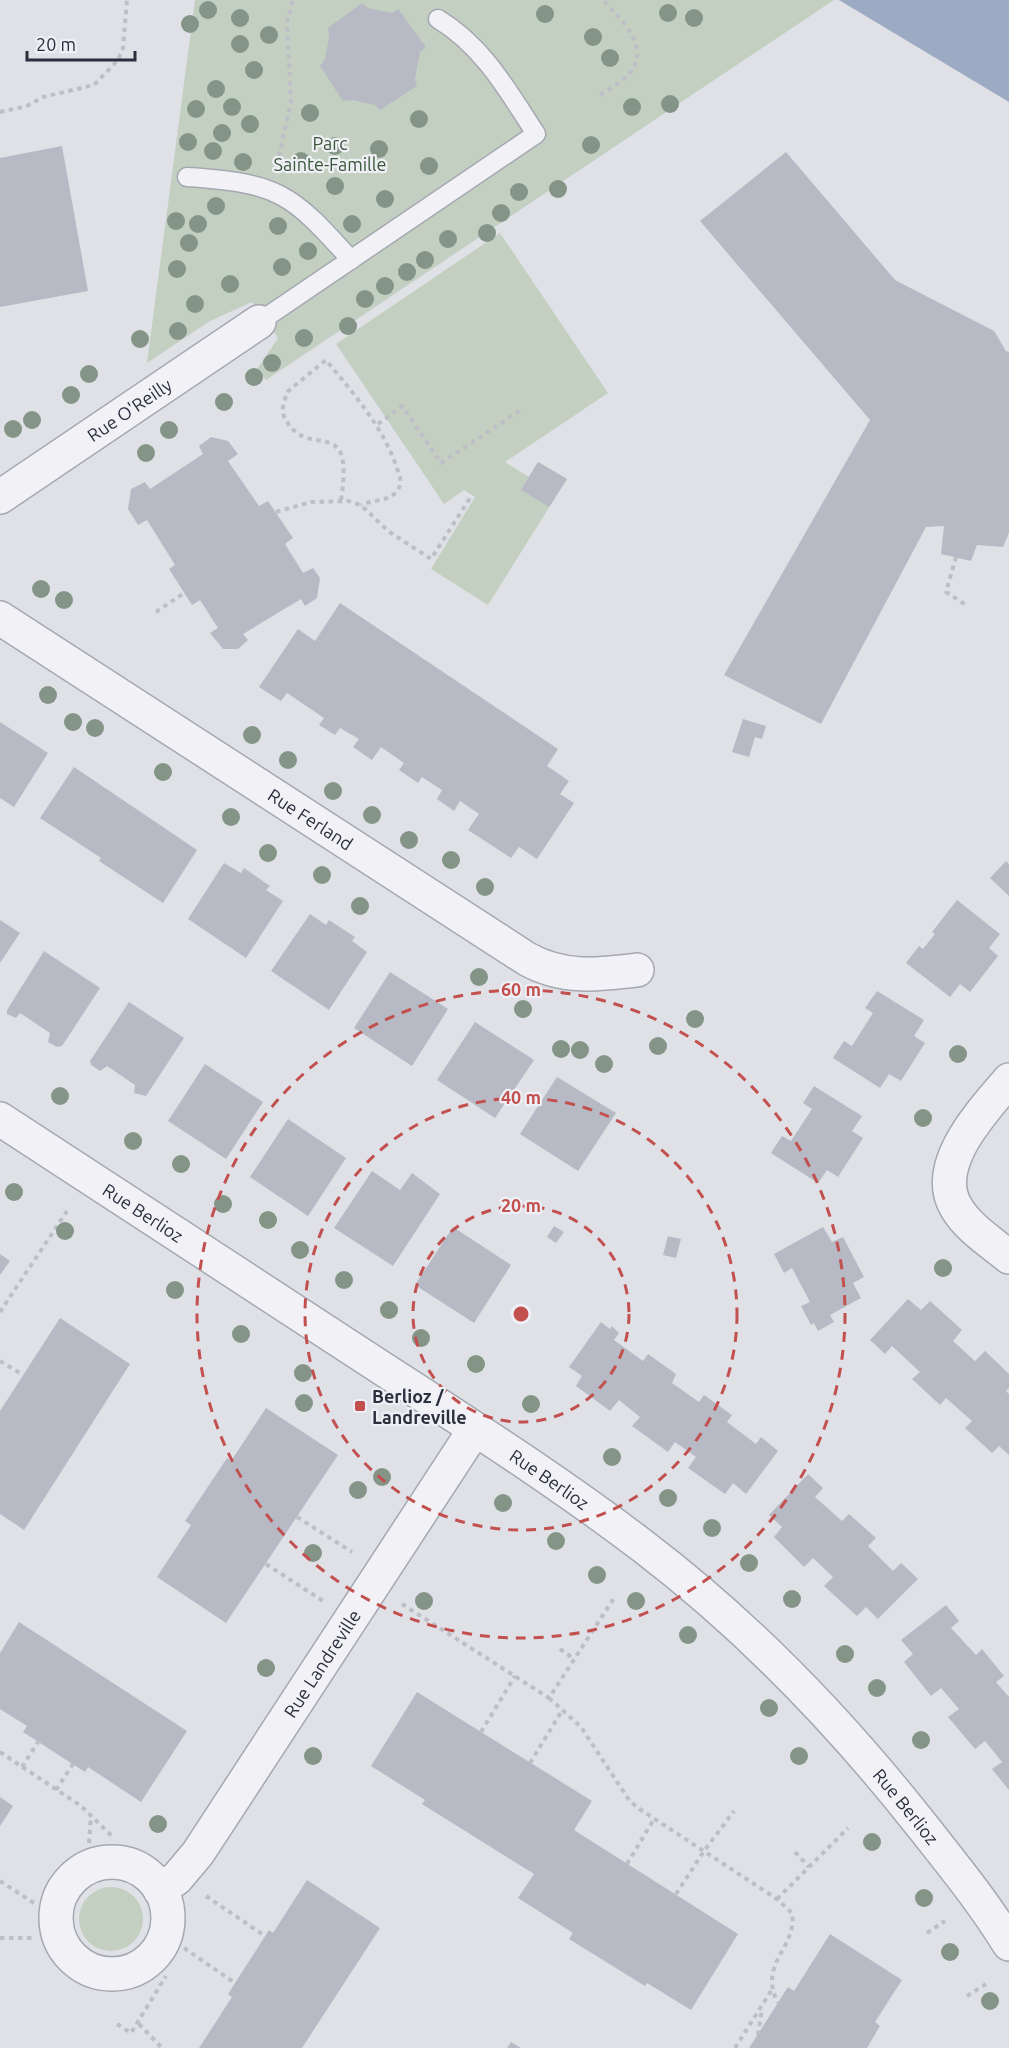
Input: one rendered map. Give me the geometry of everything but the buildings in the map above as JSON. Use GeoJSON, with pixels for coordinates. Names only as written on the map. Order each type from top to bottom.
{"type":"FeatureCollection","features":[{"type":"Feature","properties":{"kind":"street","name":"Rue O'Reilly"},"geometry":{"type":"LineString","coordinates":[[0,497],[259,322]]}},
{"type":"Feature","properties":{"kind":"street","name":"Rue Ferland"},"geometry":{"type":"LineString","coordinates":[[0,618],[527,959],[567,974],[596,975],[636,970]]}},
{"type":"Feature","properties":{"kind":"street"},"geometry":{"type":"LineString","coordinates":[[1009,1080],[982,1113],[958,1150],[953,1159],[949,1179],[951,1198],[961,1215],[1009,1257]]}},
{"type":"Feature","properties":{"kind":"street","name":"Rue Berlioz"},"geometry":{"type":"LineString","coordinates":[[0,1119],[475,1429],[645,1548],[758,1644],[837,1724],[880,1773],[1006,1932]]}},
{"type":"Feature","properties":{"kind":"street","name":"Rue Landreville"},"geometry":{"type":"LineString","coordinates":[[160,1890],[177,1878],[198,1852],[475,1429]]}},
{"type":"Feature","properties":{"kind":"lane"},"geometry":{"type":"LineString","coordinates":[[259,322],[536,134],[489,64],[468,41],[438,19]]}},
{"type":"Feature","properties":{"kind":"lane"},"geometry":{"type":"LineString","coordinates":[[187,177],[251,184],[282,194],[307,211],[351,260]]}},
{"type":"Feature","properties":{"kind":"path"},"geometry":{"type":"LineString","coordinates":[[0,112],[27,106],[43,97],[94,85],[118,60],[123,48],[127,0]]}},
{"type":"Feature","properties":{"kind":"path"},"geometry":{"type":"LineString","coordinates":[[276,169],[291,102],[287,23],[293,0]]}},
{"type":"Feature","properties":{"kind":"path"},"geometry":{"type":"LineString","coordinates":[[600,94],[627,76],[637,59],[638,51],[629,31],[603,0]]}},
{"type":"Feature","properties":{"kind":"path"},"geometry":{"type":"LineString","coordinates":[[276,512],[311,502],[341,500],[361,505],[387,499],[395,494],[401,482],[392,452],[378,424],[326,360],[287,392],[282,411],[294,433],[334,444],[340,449],[345,472],[341,500]]}},
{"type":"Feature","properties":{"kind":"path"},"geometry":{"type":"LineString","coordinates":[[378,424],[402,406],[441,463],[522,409]]}},
{"type":"Feature","properties":{"kind":"path"},"geometry":{"type":"LineString","coordinates":[[361,505],[388,531],[431,559],[472,495]]}},
{"type":"Feature","properties":{"kind":"path"},"geometry":{"type":"LineString","coordinates":[[956,557],[946,592],[966,605]]}},
{"type":"Feature","properties":{"kind":"path"},"geometry":{"type":"LineString","coordinates":[[156,612],[184,592]]}},
{"type":"Feature","properties":{"kind":"path"},"geometry":{"type":"LineString","coordinates":[[0,1312],[67,1211]]}},
{"type":"Feature","properties":{"kind":"path"},"geometry":{"type":"LineString","coordinates":[[0,1361],[23,1375]]}},
{"type":"Feature","properties":{"kind":"path"},"geometry":{"type":"LineString","coordinates":[[297,1517],[357,1555]]}},
{"type":"Feature","properties":{"kind":"path"},"geometry":{"type":"LineString","coordinates":[[266,1564],[326,1603]]}},
{"type":"Feature","properties":{"kind":"path"},"geometry":{"type":"LineString","coordinates":[[549,1698],[614,1598]]}},
{"type":"Feature","properties":{"kind":"path"},"geometry":{"type":"LineString","coordinates":[[395,1600],[563,1709],[581,1726],[629,1800],[654,1819],[777,1899],[792,1913],[793,1920],[774,1965],[771,1990],[735,2048]]}},
{"type":"Feature","properties":{"kind":"path"},"geometry":{"type":"LineString","coordinates":[[560,1649],[575,1659]]}},
{"type":"Feature","properties":{"kind":"path"},"geometry":{"type":"LineString","coordinates":[[481,1732],[514,1676]]}},
{"type":"Feature","properties":{"kind":"path"},"geometry":{"type":"LineString","coordinates":[[530,1763],[563,1709]]}},
{"type":"Feature","properties":{"kind":"path"},"geometry":{"type":"LineString","coordinates":[[22,1767],[38,1742]]}},
{"type":"Feature","properties":{"kind":"path"},"geometry":{"type":"LineString","coordinates":[[0,1752],[91,1815],[114,1838]]}},
{"type":"Feature","properties":{"kind":"path"},"geometry":{"type":"LineString","coordinates":[[56,1790],[73,1764]]}},
{"type":"Feature","properties":{"kind":"path"},"geometry":{"type":"LineString","coordinates":[[676,1894],[734,1811]]}},
{"type":"Feature","properties":{"kind":"path"},"geometry":{"type":"LineString","coordinates":[[89,1843],[91,1815]]}},
{"type":"Feature","properties":{"kind":"path"},"geometry":{"type":"LineString","coordinates":[[627,1864],[654,1819]]}},
{"type":"Feature","properties":{"kind":"path"},"geometry":{"type":"LineString","coordinates":[[777,1899],[848,1828]]}},
{"type":"Feature","properties":{"kind":"path"},"geometry":{"type":"LineString","coordinates":[[795,1852],[809,1867]]}},
{"type":"Feature","properties":{"kind":"path"},"geometry":{"type":"LineString","coordinates":[[0,1881],[34,1903]]}},
{"type":"Feature","properties":{"kind":"path"},"geometry":{"type":"LineString","coordinates":[[205,1895],[265,1936]]}},
{"type":"Feature","properties":{"kind":"path"},"geometry":{"type":"LineString","coordinates":[[927,1933],[945,1921]]}},
{"type":"Feature","properties":{"kind":"path"},"geometry":{"type":"LineString","coordinates":[[0,1938],[34,1938]]}},
{"type":"Feature","properties":{"kind":"path"},"geometry":{"type":"LineString","coordinates":[[184,1948],[235,1983]]}},
{"type":"Feature","properties":{"kind":"path"},"geometry":{"type":"LineString","coordinates":[[117,2024],[131,2033],[139,2024],[166,1976]]}},
{"type":"Feature","properties":{"kind":"path"},"geometry":{"type":"LineString","coordinates":[[967,1996],[986,1984]]}},
{"type":"Feature","properties":{"kind":"path"},"geometry":{"type":"LineString","coordinates":[[771,1990],[777,2003]]}},
{"type":"Feature","properties":{"kind":"path"},"geometry":{"type":"LineString","coordinates":[[758,2035],[763,2005]]}},
{"type":"Feature","properties":{"kind":"path"},"geometry":{"type":"LineString","coordinates":[[139,2024],[162,2048]]}},
{"type":"Feature","properties":{"kind":"green space","name":"Parc Sainte-Famille"},"geometry":{"type":"Polygon","coordinates":[[[195,0],[834,0],[266,380],[257,369],[278,338],[252,302],[210,321],[147,363],[195,0]]]}},
{"type":"Feature","properties":{"kind":"green space"},"geometry":{"type":"Polygon","coordinates":[[[500,233],[608,393],[505,462],[529,477],[538,462],[567,479],[488,605],[431,569],[475,497],[464,490],[444,504],[336,344],[500,233]]]}},
{"type":"Feature","properties":{"kind":"green space"},"geometry":{"type":"Polygon","coordinates":[[[105,1887],[117,1887],[134,1896],[141,1907],[143,1919],[141,1931],[134,1942],[117,1951],[105,1951],[93,1946],[84,1937],[79,1925],[79,1913],[84,1901],[93,1892],[105,1887]]]}},
{"type":"Feature","properties":{"kind":"water"},"geometry":{"type":"Polygon","coordinates":[[[839,0],[1009,0],[1009,102],[839,0]]]}},
{"type":"Feature","properties":{"kind":"place","name":"Berlioz / Landreville"},"geometry":{"type":"Point","coordinates":[360,1406]}}]}
